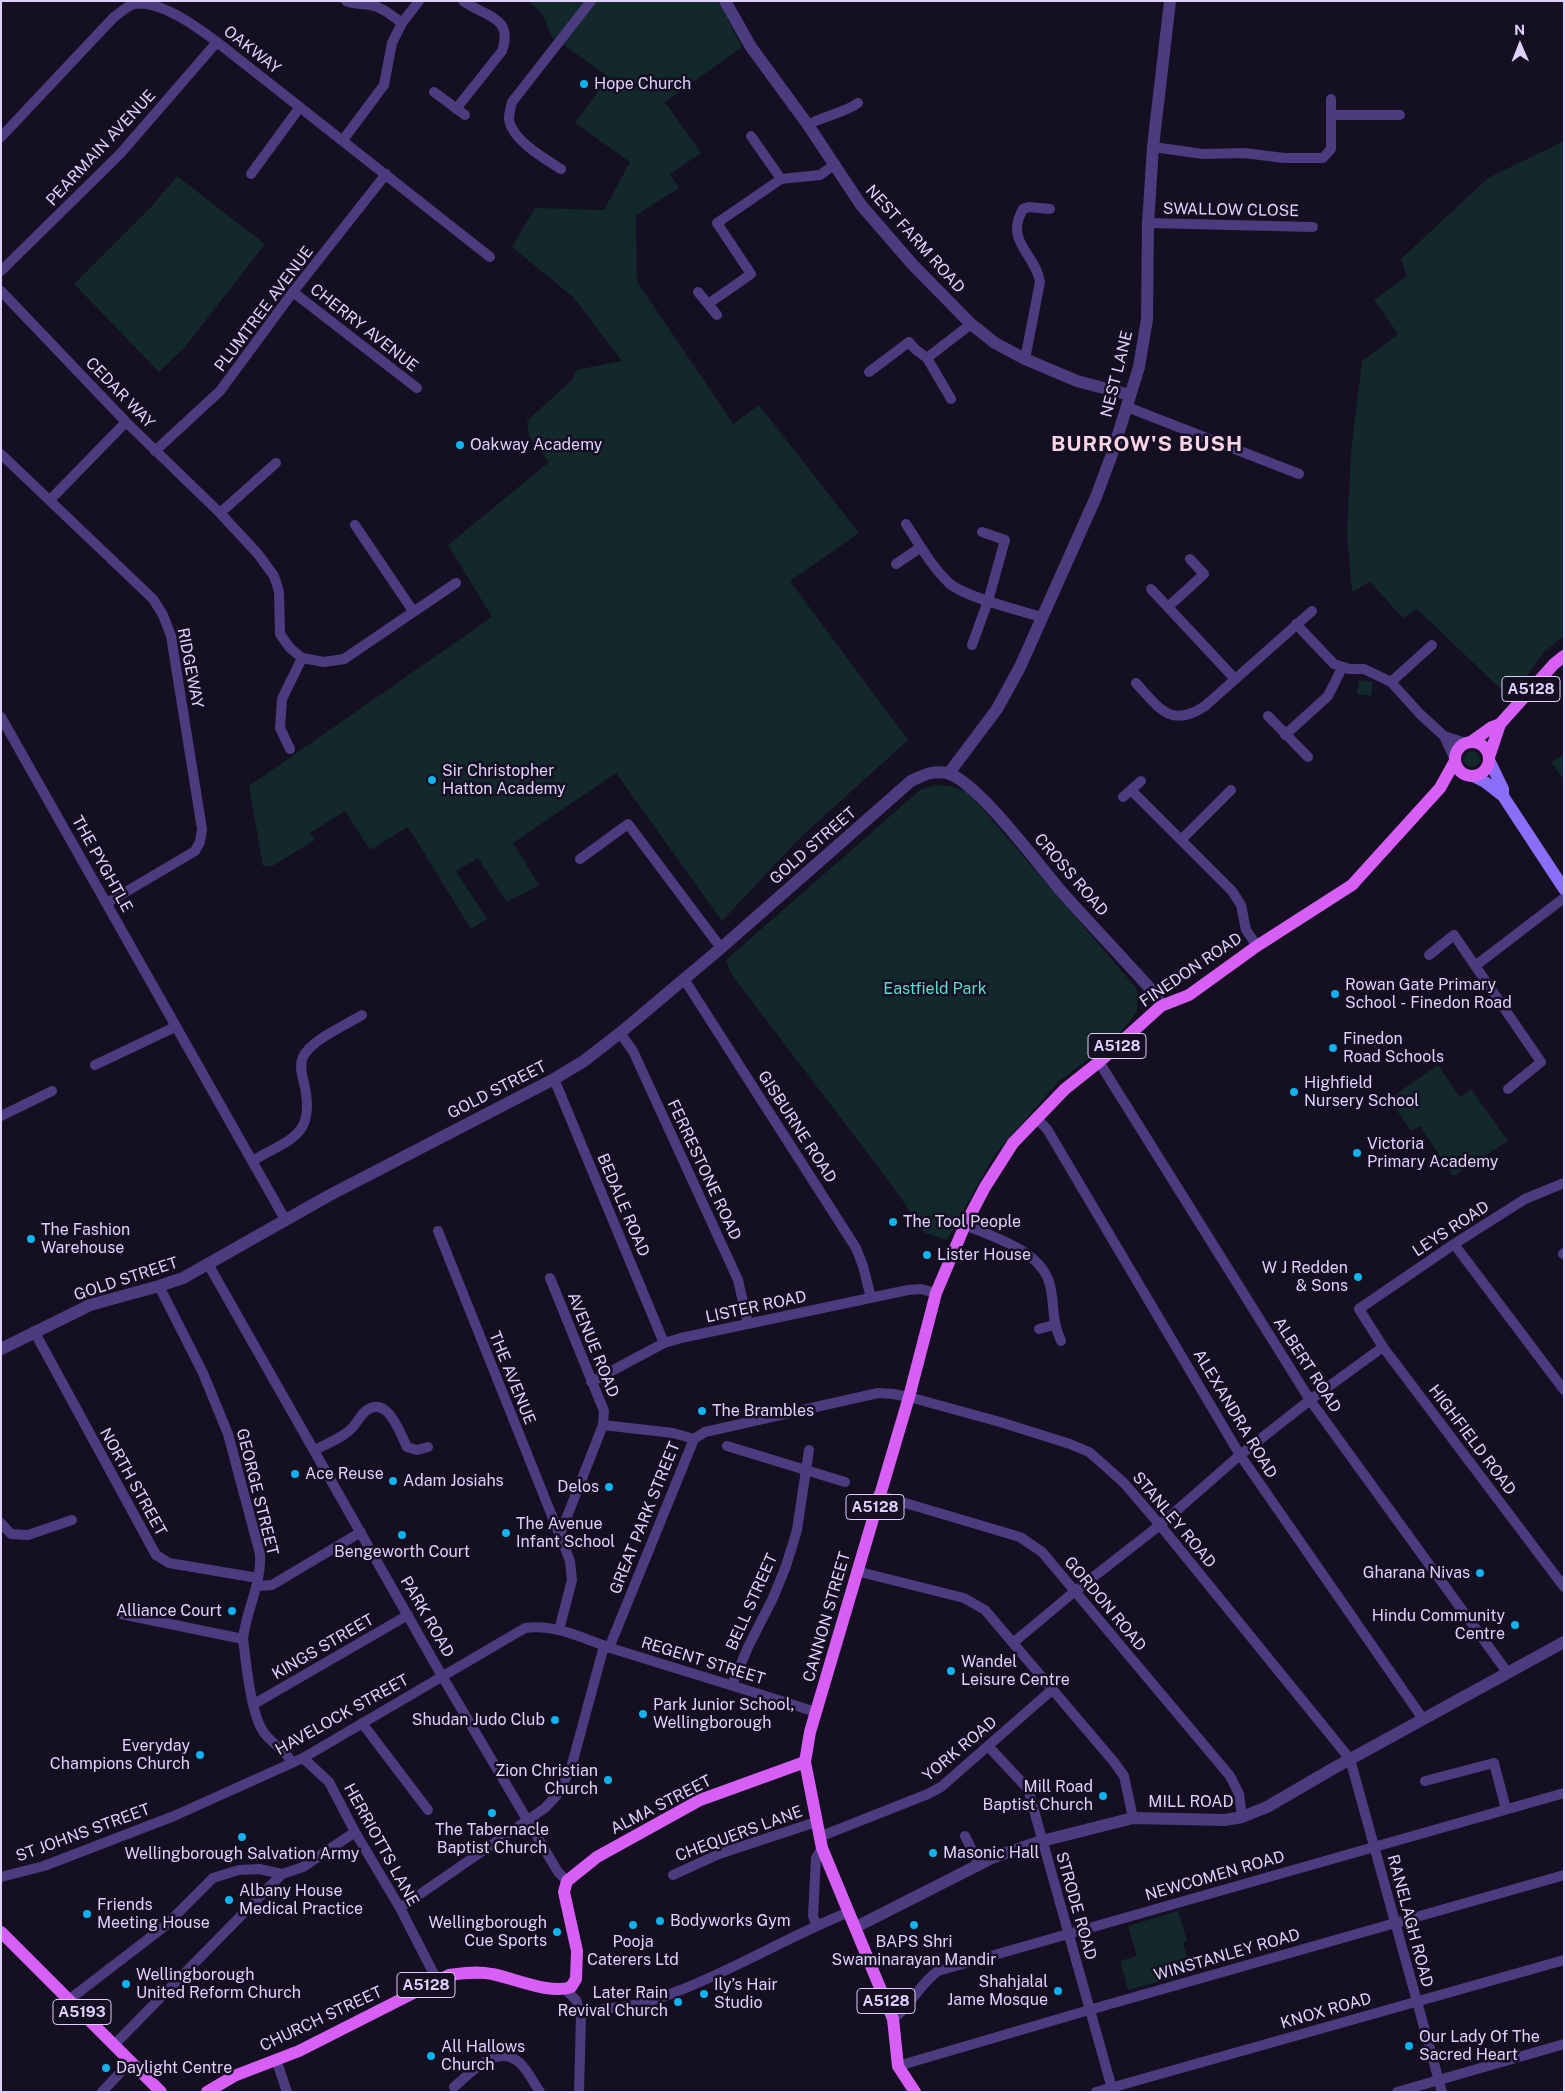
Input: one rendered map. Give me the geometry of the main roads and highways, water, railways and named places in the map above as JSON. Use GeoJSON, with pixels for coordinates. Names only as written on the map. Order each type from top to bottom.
{"type":"FeatureCollection","features":[{"type":"Feature","properties":{"kind":"main road","name":"A5128"},"geometry":{"type":"LineString","coordinates":[[1489,759],[1500,724],[1554,664],[1564,656]]}},
{"type":"Feature","properties":{"kind":"main road","name":"A5128"},"geometry":{"type":"LineString","coordinates":[[1469,743],[1492,727],[1500,724]]}},
{"type":"Feature","properties":{"kind":"main road"},"geometry":{"type":"LineString","coordinates":[[1503,796],[1503,789],[1481,745],[1469,743],[1458,750],[1455,761],[1459,771],[1485,782],[1503,796],[1564,889]]}},
{"type":"Feature","properties":{"kind":"main road"},"geometry":{"type":"LineString","coordinates":[[1471,776],[1482,772],[1489,759]]}},
{"type":"Feature","properties":{"kind":"main road","name":"FINEDON ROAD"},"geometry":{"type":"LineString","coordinates":[[909,1396],[936,1293],[965,1225],[985,1187],[1013,1143],[1065,1089],[1099,1062],[1161,1006],[1189,995],[1257,946],[1352,885],[1440,788],[1455,761]]}},
{"type":"Feature","properties":{"kind":"main road","name":"FINEDON ROAD"},"geometry":{"type":"LineString","coordinates":[[1440,788],[1471,776]]}},
{"type":"Feature","properties":{"kind":"main road","name":"CANNON STREET"},"geometry":{"type":"LineString","coordinates":[[909,1396],[856,1571],[809,1737],[805,1762],[821,1842],[893,2019],[898,2066],[915,2092]]}},
{"type":"Feature","properties":{"kind":"main road","name":"ALMA STREET"},"geometry":{"type":"LineString","coordinates":[[566,1989],[571,1987],[576,1979],[577,1951],[564,1892],[567,1881],[597,1857],[700,1800],[805,1762]]}},
{"type":"Feature","properties":{"kind":"main road","name":"A5193"},"geometry":{"type":"LineString","coordinates":[[1,1932],[161,2092]]}},
{"type":"Feature","properties":{"kind":"main road","name":"CHURCH STREET"},"geometry":{"type":"LineString","coordinates":[[207,2092],[234,2076],[299,2051],[449,1975],[477,1972],[490,1973],[555,1989],[566,1989]]}},
{"type":"Feature","properties":{"kind":"place","name":"Hope Church"},"geometry":{"type":"Point","coordinates":[584,84]}},
{"type":"Feature","properties":{"kind":"place","name":"Oakway Academy"},"geometry":{"type":"Point","coordinates":[460,445]}},
{"type":"Feature","properties":{"kind":"place","name":"Sir Christopher Hatton Academy"},"geometry":{"type":"Point","coordinates":[432,780]}},
{"type":"Feature","properties":{"kind":"place","name":"Rowan Gate Primary School - Finedon Road"},"geometry":{"type":"Point","coordinates":[1335,994]}},
{"type":"Feature","properties":{"kind":"place","name":"Finedon Road Schools"},"geometry":{"type":"Point","coordinates":[1333,1048]}},
{"type":"Feature","properties":{"kind":"place","name":"Highfield Nursery School"},"geometry":{"type":"Point","coordinates":[1294,1092]}},
{"type":"Feature","properties":{"kind":"place","name":"Victoria Primary Academy"},"geometry":{"type":"Point","coordinates":[1357,1153]}},
{"type":"Feature","properties":{"kind":"place","name":"The Tool People"},"geometry":{"type":"Point","coordinates":[893,1222]}},
{"type":"Feature","properties":{"kind":"place","name":"The Fashion Warehouse"},"geometry":{"type":"Point","coordinates":[31,1239]}},
{"type":"Feature","properties":{"kind":"place","name":"Lister House"},"geometry":{"type":"Point","coordinates":[927,1255]}},
{"type":"Feature","properties":{"kind":"place","name":"W J Redden & Sons"},"geometry":{"type":"Point","coordinates":[1358,1277]}},
{"type":"Feature","properties":{"kind":"place","name":"The Brambles"},"geometry":{"type":"Point","coordinates":[702,1411]}},
{"type":"Feature","properties":{"kind":"place","name":"Ace Reuse"},"geometry":{"type":"Point","coordinates":[295,1474]}},
{"type":"Feature","properties":{"kind":"place","name":"Adam Josiahs"},"geometry":{"type":"Point","coordinates":[393,1481]}},
{"type":"Feature","properties":{"kind":"place","name":"Delos"},"geometry":{"type":"Point","coordinates":[609,1487]}},
{"type":"Feature","properties":{"kind":"place","name":"The Avenue Infant School"},"geometry":{"type":"Point","coordinates":[506,1533]}},
{"type":"Feature","properties":{"kind":"place","name":"Bengeworth Court"},"geometry":{"type":"Point","coordinates":[402,1535]}},
{"type":"Feature","properties":{"kind":"place","name":"Gharana Nivas"},"geometry":{"type":"Point","coordinates":[1480,1573]}},
{"type":"Feature","properties":{"kind":"place","name":"Alliance Court"},"geometry":{"type":"Point","coordinates":[232,1611]}},
{"type":"Feature","properties":{"kind":"place","name":"Hindu Community Centre"},"geometry":{"type":"Point","coordinates":[1515,1625]}},
{"type":"Feature","properties":{"kind":"place","name":"Wandel Leisure Centre"},"geometry":{"type":"Point","coordinates":[951,1671]}},
{"type":"Feature","properties":{"kind":"place","name":"Park Junior School, Wellingborough"},"geometry":{"type":"Point","coordinates":[643,1714]}},
{"type":"Feature","properties":{"kind":"place","name":"Shudan Judo Club"},"geometry":{"type":"Point","coordinates":[555,1720]}},
{"type":"Feature","properties":{"kind":"place","name":"Everyday Champions Church"},"geometry":{"type":"Point","coordinates":[200,1755]}},
{"type":"Feature","properties":{"kind":"place","name":"Zion Christian Church"},"geometry":{"type":"Point","coordinates":[608,1780]}},
{"type":"Feature","properties":{"kind":"place","name":"Mill Road Baptist Church"},"geometry":{"type":"Point","coordinates":[1103,1796]}},
{"type":"Feature","properties":{"kind":"place","name":"The Tabernacle Baptist Church"},"geometry":{"type":"Point","coordinates":[492,1813]}},
{"type":"Feature","properties":{"kind":"place","name":"Wellingborough Salvation Army"},"geometry":{"type":"Point","coordinates":[242,1837]}},
{"type":"Feature","properties":{"kind":"place","name":"Masonic Hall"},"geometry":{"type":"Point","coordinates":[933,1853]}},
{"type":"Feature","properties":{"kind":"place","name":"Albany House Medical Practice"},"geometry":{"type":"Point","coordinates":[229,1900]}},
{"type":"Feature","properties":{"kind":"place","name":"Friends Meeting House"},"geometry":{"type":"Point","coordinates":[87,1914]}},
{"type":"Feature","properties":{"kind":"place","name":"Bodyworks Gym"},"geometry":{"type":"Point","coordinates":[660,1921]}},
{"type":"Feature","properties":{"kind":"place","name":"Pooja Caterers Ltd"},"geometry":{"type":"Point","coordinates":[633,1925]}},
{"type":"Feature","properties":{"kind":"place","name":"BAPS Shri Swaminarayan Mandir"},"geometry":{"type":"Point","coordinates":[914,1925]}},
{"type":"Feature","properties":{"kind":"place","name":"Wellingborough Cue Sports"},"geometry":{"type":"Point","coordinates":[557,1932]}},
{"type":"Feature","properties":{"kind":"place","name":"Wellingborough United Reform Church"},"geometry":{"type":"Point","coordinates":[126,1984]}},
{"type":"Feature","properties":{"kind":"place","name":"Shahjalal Jame Mosque"},"geometry":{"type":"Point","coordinates":[1058,1991]}},
{"type":"Feature","properties":{"kind":"place","name":"Ily’s Hair Studio"},"geometry":{"type":"Point","coordinates":[704,1994]}},
{"type":"Feature","properties":{"kind":"place","name":"Later Rain Revival Church"},"geometry":{"type":"Point","coordinates":[678,2002]}},
{"type":"Feature","properties":{"kind":"place","name":"Our Lady Of The Sacred Heart"},"geometry":{"type":"Point","coordinates":[1409,2046]}},
{"type":"Feature","properties":{"kind":"place","name":"All Hallows Church"},"geometry":{"type":"Point","coordinates":[431,2056]}},
{"type":"Feature","properties":{"kind":"place","name":"Daylight Centre"},"geometry":{"type":"Point","coordinates":[106,2068]}},
{"type":"Feature","properties":{"kind":"district","name":"BURROW'S BUSH"},"geometry":{"type":"Point","coordinates":[1147,445]}},
{"type":"Feature","properties":{"kind":"park label","name":"Eastfield Park"},"geometry":{"type":"Point","coordinates":[935,989]}}]}
